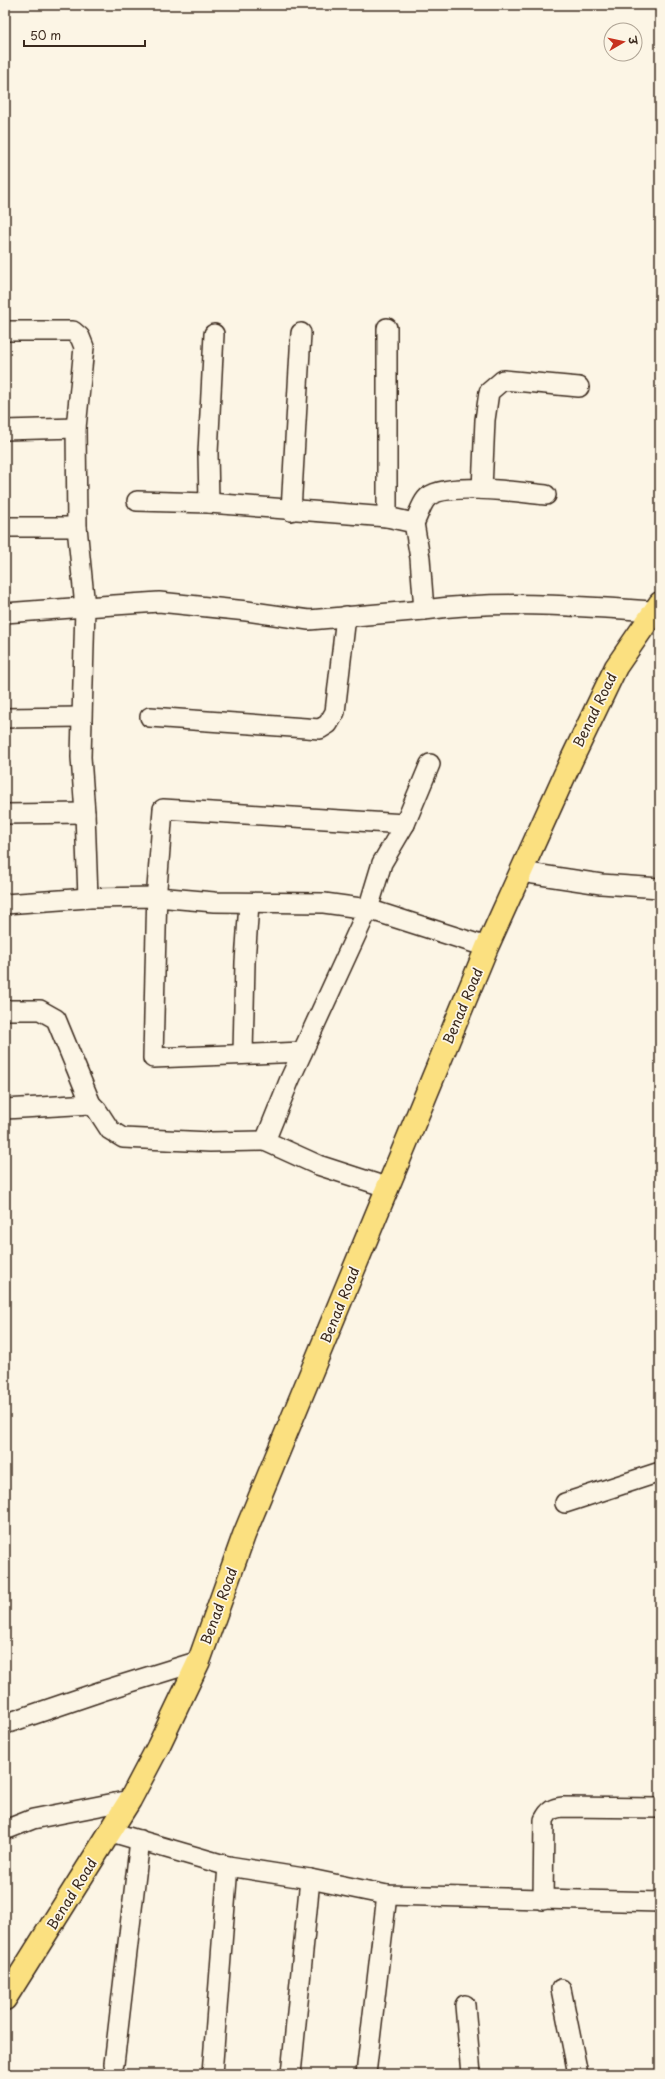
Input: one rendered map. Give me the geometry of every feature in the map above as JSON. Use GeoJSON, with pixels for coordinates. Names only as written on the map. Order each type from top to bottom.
{"type":"FeatureCollection","features":[{"type":"Feature","properties":{"kind":"main road","name":"Benad Road"},"geometry":{"type":"LineString","coordinates":[[5,1999],[130,1800],[158,1747],[198,1662],[244,1535],[348,1287],[386,1187],[487,947],[571,761],[616,667],[657,607]]}},
{"type":"Feature","properties":{"kind":"street"},"geometry":{"type":"LineString","coordinates":[[387,328],[387,517]]}},
{"type":"Feature","properties":{"kind":"street"},"geometry":{"type":"LineString","coordinates":[[5,331],[73,330],[80,337],[84,346],[76,428],[77,527],[85,607],[81,757],[86,813],[88,898]]}},
{"type":"Feature","properties":{"kind":"street"},"geometry":{"type":"LineString","coordinates":[[209,503],[208,453],[214,334]]}},
{"type":"Feature","properties":{"kind":"street"},"geometry":{"type":"LineString","coordinates":[[291,511],[301,334]]}},
{"type":"Feature","properties":{"kind":"street"},"geometry":{"type":"LineString","coordinates":[[482,489],[485,420],[489,392],[503,380],[578,387]]}},
{"type":"Feature","properties":{"kind":"street"},"geometry":{"type":"LineString","coordinates":[[5,430],[76,428]]}},
{"type":"Feature","properties":{"kind":"street"},"geometry":{"type":"LineString","coordinates":[[424,610],[420,558],[414,523],[426,498],[441,490],[482,489],[546,495]]}},
{"type":"Feature","properties":{"kind":"street"},"geometry":{"type":"LineString","coordinates":[[137,501],[209,503],[291,511],[387,517],[414,523]]}},
{"type":"Feature","properties":{"kind":"street"},"geometry":{"type":"LineString","coordinates":[[5,527],[77,527]]}},
{"type":"Feature","properties":{"kind":"street"},"geometry":{"type":"LineString","coordinates":[[5,613],[159,602],[247,611],[309,620],[424,610],[462,605],[556,604],[657,607]]}},
{"type":"Feature","properties":{"kind":"street"},"geometry":{"type":"LineString","coordinates":[[150,717],[320,728],[328,724],[335,712],[346,616]]}},
{"type":"Feature","properties":{"kind":"street"},"geometry":{"type":"LineString","coordinates":[[5,718],[81,717]]}},
{"type":"Feature","properties":{"kind":"street"},"geometry":{"type":"LineString","coordinates":[[265,1142],[302,1052],[368,909],[382,864],[405,824],[430,764]]}},
{"type":"Feature","properties":{"kind":"street"},"geometry":{"type":"LineString","coordinates":[[302,1052],[153,1058],[156,897],[163,809],[405,824]]}},
{"type":"Feature","properties":{"kind":"street"},"geometry":{"type":"LineString","coordinates":[[5,814],[86,813]]}},
{"type":"Feature","properties":{"kind":"street"},"geometry":{"type":"LineString","coordinates":[[521,872],[601,884],[660,888]]}},
{"type":"Feature","properties":{"kind":"street"},"geometry":{"type":"LineString","coordinates":[[5,904],[88,898],[156,897],[214,902],[324,903],[368,909],[487,947]]}},
{"type":"Feature","properties":{"kind":"street"},"geometry":{"type":"LineString","coordinates":[[243,1054],[245,962],[249,903]]}},
{"type":"Feature","properties":{"kind":"street"},"geometry":{"type":"LineString","coordinates":[[5,1010],[40,1010],[56,1019],[91,1104],[97,1110],[110,1130],[123,1138],[210,1142],[265,1142],[318,1164],[386,1187]]}},
{"type":"Feature","properties":{"kind":"street"},"geometry":{"type":"LineString","coordinates":[[5,1110],[91,1104]]}},
{"type":"Feature","properties":{"kind":"street"},"geometry":{"type":"LineString","coordinates":[[565,1503],[660,1472]]}},
{"type":"Feature","properties":{"kind":"street"},"geometry":{"type":"LineString","coordinates":[[5,1724],[102,1691],[198,1662]]}},
{"type":"Feature","properties":{"kind":"street"},"geometry":{"type":"LineString","coordinates":[[5,1830],[33,1819],[130,1800]]}},
{"type":"Feature","properties":{"kind":"street"},"geometry":{"type":"LineString","coordinates":[[543,1900],[544,1820],[549,1812],[554,1808],[564,1807],[658,1808]]}},
{"type":"Feature","properties":{"kind":"street"},"geometry":{"type":"LineString","coordinates":[[111,1832],[228,1866],[387,1895],[660,1902]]}},
{"type":"Feature","properties":{"kind":"street"},"geometry":{"type":"LineString","coordinates":[[114,2064],[140,1840]]}},
{"type":"Feature","properties":{"kind":"street"},"geometry":{"type":"LineString","coordinates":[[212,2074],[228,1866]]}},
{"type":"Feature","properties":{"kind":"street"},"geometry":{"type":"LineString","coordinates":[[291,2074],[310,1880]]}},
{"type":"Feature","properties":{"kind":"street"},"geometry":{"type":"LineString","coordinates":[[366,2074],[387,1895]]}},
{"type":"Feature","properties":{"kind":"street"},"geometry":{"type":"LineString","coordinates":[[561,1990],[578,2074]]}},
{"type":"Feature","properties":{"kind":"street"},"geometry":{"type":"LineString","coordinates":[[465,2005],[471,2074]]}}]}
